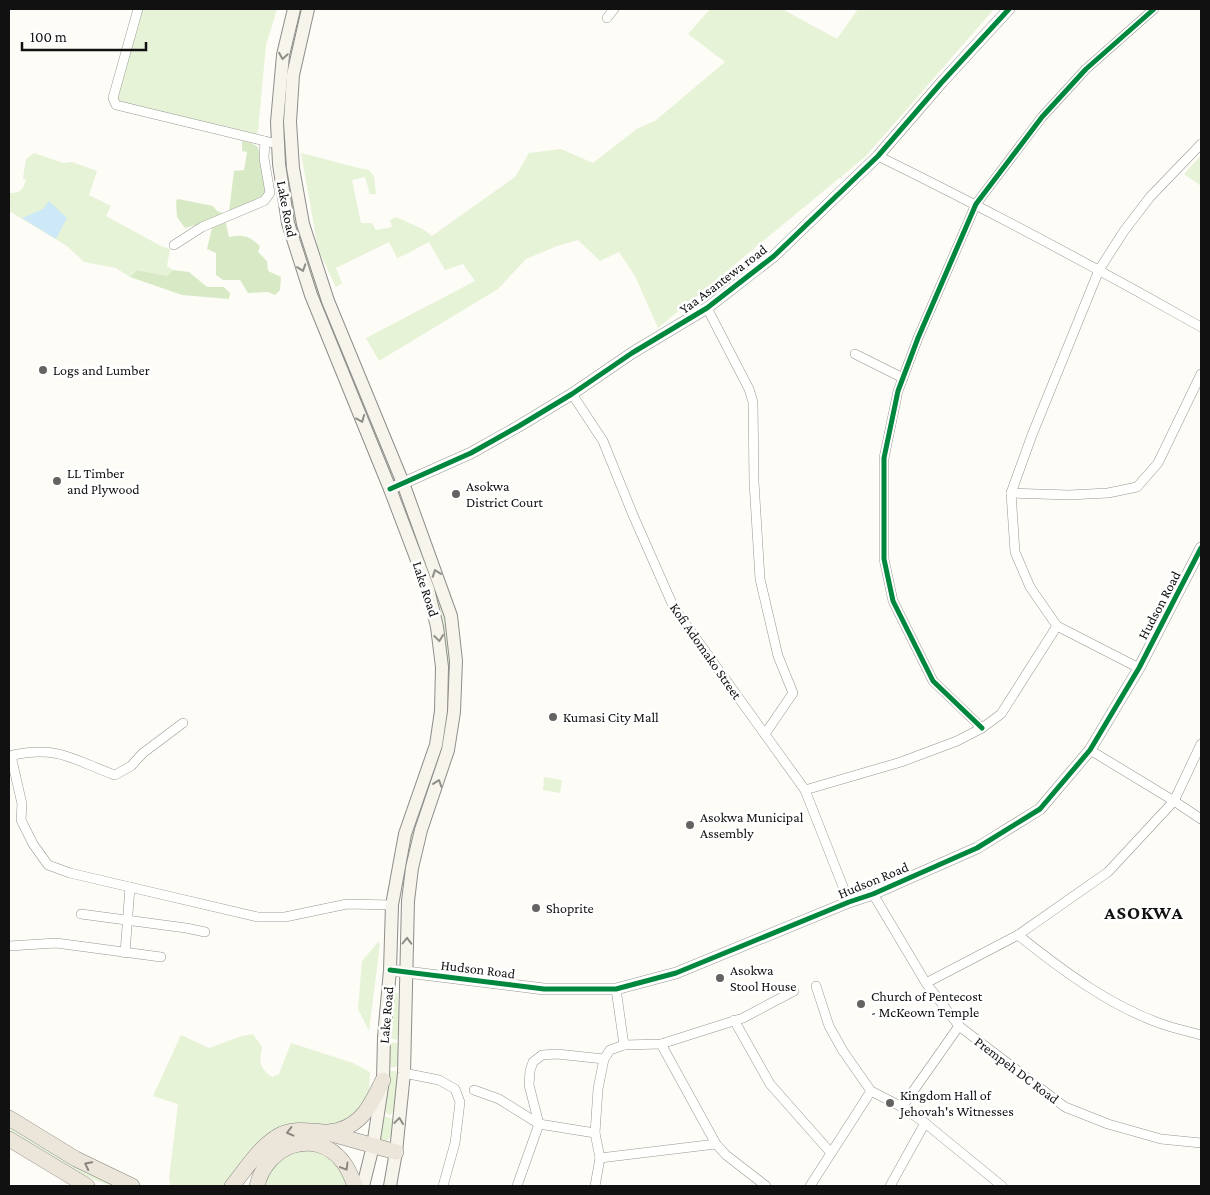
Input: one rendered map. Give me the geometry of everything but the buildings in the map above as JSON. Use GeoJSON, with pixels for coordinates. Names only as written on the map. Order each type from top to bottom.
{"type":"FeatureCollection","features":[{"type":"Feature","properties":{"kind":"highway"},"geometry":{"type":"LineString","coordinates":[[327,1133],[344,1128],[359,1120],[369,1109],[383,1080]]}},
{"type":"Feature","properties":{"kind":"highway"},"geometry":{"type":"LineString","coordinates":[[9,1118],[76,1159],[132,1186]]}},
{"type":"Feature","properties":{"kind":"highway"},"geometry":{"type":"LineString","coordinates":[[232,1186],[262,1148],[272,1139],[293,1130],[327,1133],[396,1152]]}},
{"type":"Feature","properties":{"kind":"highway"},"geometry":{"type":"LineString","coordinates":[[9,1139],[84,1185]]}},
{"type":"Feature","properties":{"kind":"highway"},"geometry":{"type":"LineString","coordinates":[[258,1186],[260,1176],[265,1167],[277,1153],[286,1147],[309,1143],[327,1148],[344,1162],[355,1186]]}},
{"type":"Feature","properties":{"kind":"main road","name":"Lake Road"},"geometry":{"type":"LineString","coordinates":[[294,9],[286,41],[271,142],[284,205],[300,262],[428,589],[438,628],[442,667],[441,711],[436,745],[405,834],[392,905],[383,1080],[373,1146],[363,1186]]}},
{"type":"Feature","properties":{"kind":"main road","name":"Lake Road"},"geometry":{"type":"LineString","coordinates":[[308,9],[294,74],[290,122],[290,147],[298,202],[309,245],[325,294],[403,483],[451,616],[456,661],[454,712],[448,750],[422,830],[412,868],[408,901],[404,1073],[396,1152],[390,1186]]}},
{"type":"Feature","properties":{"kind":"street"},"geometry":{"type":"LineString","coordinates":[[138,9],[113,98],[116,105],[271,142],[264,158],[269,196],[264,201],[202,227],[174,245]]}},
{"type":"Feature","properties":{"kind":"street"},"geometry":{"type":"LineString","coordinates":[[607,18],[614,9]]}},
{"type":"Feature","properties":{"kind":"street","name":"Yaa Asantewa road"},"geometry":{"type":"LineString","coordinates":[[390,489],[471,453],[519,426],[572,394],[632,353],[707,308],[774,256],[878,156],[1009,9]]}},
{"type":"Feature","properties":{"kind":"street"},"geometry":{"type":"LineString","coordinates":[[982,728],[933,681],[893,601],[884,559],[884,458],[898,391],[918,338],[976,204],[1042,117],[1086,69],[1154,9]]}},
{"type":"Feature","properties":{"kind":"street"},"geometry":{"type":"LineString","coordinates":[[1138,668],[1057,626],[1030,587],[1015,552],[1011,493],[1038,418],[1099,270],[1124,231],[1150,197],[1201,144]]}},
{"type":"Feature","properties":{"kind":"street"},"geometry":{"type":"LineString","coordinates":[[878,156],[976,204],[1099,270],[1201,328]]}},
{"type":"Feature","properties":{"kind":"street"},"geometry":{"type":"LineString","coordinates":[[707,308],[749,389],[753,402],[754,482],[760,579],[778,656],[793,693],[765,734]]}},
{"type":"Feature","properties":{"kind":"street"},"geometry":{"type":"LineString","coordinates":[[855,354],[903,378]]}},
{"type":"Feature","properties":{"kind":"street"},"geometry":{"type":"LineString","coordinates":[[1011,493],[1069,495],[1108,493],[1137,487],[1158,463],[1201,374]]}},
{"type":"Feature","properties":{"kind":"street","name":"Kofi Adomako Street"},"geometry":{"type":"LineString","coordinates":[[572,394],[603,441],[674,608],[805,790],[849,902]]}},
{"type":"Feature","properties":{"kind":"street","name":"Hudson Road"},"geometry":{"type":"LineString","coordinates":[[390,970],[544,989],[616,989],[676,973],[849,902],[873,894],[977,848],[1040,809],[1090,750],[1138,668],[1201,548]]}},
{"type":"Feature","properties":{"kind":"street"},"geometry":{"type":"LineString","coordinates":[[805,790],[901,762],[957,741],[982,728],[1001,714],[1057,626]]}},
{"type":"Feature","properties":{"kind":"street"},"geometry":{"type":"LineString","coordinates":[[183,723],[143,753],[131,766],[115,775],[69,756],[50,751],[30,751],[13,755],[12,760],[22,804],[21,820],[32,844],[48,864],[70,873],[258,917],[285,917],[347,904],[392,905]]}},
{"type":"Feature","properties":{"kind":"street"},"geometry":{"type":"LineString","coordinates":[[926,983],[1018,935],[1108,872],[1174,801],[1201,744]]}},
{"type":"Feature","properties":{"kind":"street"},"geometry":{"type":"LineString","coordinates":[[1090,750],[1201,819]]}},
{"type":"Feature","properties":{"kind":"street"},"geometry":{"type":"LineString","coordinates":[[125,953],[130,887]]}},
{"type":"Feature","properties":{"kind":"street","name":"Prempeh DC Road"},"geometry":{"type":"LineString","coordinates":[[873,894],[926,983],[959,1026],[1065,1107],[1108,1124],[1162,1139],[1201,1143]]}},
{"type":"Feature","properties":{"kind":"street"},"geometry":{"type":"LineString","coordinates":[[80,914],[205,932]]}},
{"type":"Feature","properties":{"kind":"street"},"geometry":{"type":"LineString","coordinates":[[1018,935],[1061,969],[1128,1009],[1171,1027],[1201,1035]]}},
{"type":"Feature","properties":{"kind":"street"},"geometry":{"type":"LineString","coordinates":[[9,946],[56,944],[161,956]]}},
{"type":"Feature","properties":{"kind":"street"},"geometry":{"type":"LineString","coordinates":[[816,986],[829,1026],[842,1051],[871,1091],[902,1107],[925,1122],[1002,1186]]}},
{"type":"Feature","properties":{"kind":"street"},"geometry":{"type":"LineString","coordinates":[[616,989],[624,1045]]}},
{"type":"Feature","properties":{"kind":"street"},"geometry":{"type":"LineString","coordinates":[[596,1186],[600,1158],[595,1133],[598,1089],[604,1059],[610,1050],[624,1045],[661,1044],[743,1018],[794,991]]}},
{"type":"Feature","properties":{"kind":"street"},"geometry":{"type":"LineString","coordinates":[[734,1020],[770,1084],[831,1153]]}},
{"type":"Feature","properties":{"kind":"street"},"geometry":{"type":"LineString","coordinates":[[902,1107],[959,1026]]}},
{"type":"Feature","properties":{"kind":"street"},"geometry":{"type":"LineString","coordinates":[[661,1044],[716,1144],[726,1155],[766,1186]]}},
{"type":"Feature","properties":{"kind":"street"},"geometry":{"type":"LineString","coordinates":[[517,1186],[539,1124],[530,1085],[530,1071],[533,1062],[542,1055],[557,1054],[604,1059]]}},
{"type":"Feature","properties":{"kind":"street"},"geometry":{"type":"LineString","coordinates":[[404,1073],[439,1080],[455,1089],[460,1102],[455,1142],[444,1186]]}},
{"type":"Feature","properties":{"kind":"street"},"geometry":{"type":"LineString","coordinates":[[474,1090],[499,1099],[539,1124],[595,1133]]}},
{"type":"Feature","properties":{"kind":"street"},"geometry":{"type":"LineString","coordinates":[[810,1186],[871,1091]]}},
{"type":"Feature","properties":{"kind":"street"},"geometry":{"type":"LineString","coordinates":[[890,1186],[925,1122]]}},
{"type":"Feature","properties":{"kind":"street"},"geometry":{"type":"LineString","coordinates":[[600,1158],[716,1144]]}},
{"type":"Feature","properties":{"kind":"green space"},"geometry":{"type":"Polygon","coordinates":[[[140,9],[277,9],[266,45],[258,131],[256,135],[120,102],[117,99],[140,9]]]}},
{"type":"Feature","properties":{"kind":"green space"},"geometry":{"type":"Polygon","coordinates":[[[298,9],[304,9],[290,177],[392,473],[390,473],[332,340],[296,235],[285,178],[282,110],[284,81],[298,9]]]}},
{"type":"Feature","properties":{"kind":"green space"},"geometry":{"type":"Polygon","coordinates":[[[710,9],[782,9],[837,39],[858,9],[994,9],[866,156],[658,328],[635,276],[619,252],[600,261],[578,240],[557,246],[526,259],[498,289],[379,361],[366,338],[475,281],[463,264],[445,270],[429,242],[397,258],[389,242],[336,268],[342,283],[336,287],[318,249],[301,153],[369,170],[374,176],[376,194],[370,194],[365,177],[352,180],[361,223],[372,223],[376,230],[392,227],[390,220],[396,217],[423,229],[432,236],[515,177],[529,153],[561,149],[593,163],[638,128],[655,121],[725,62],[688,34],[710,9]]]}},
{"type":"Feature","properties":{"kind":"green space"},"geometry":{"type":"Polygon","coordinates":[[[242,141],[258,147],[265,194],[259,199],[229,211],[234,171],[244,170],[247,152],[242,151],[242,141]]]}},
{"type":"Feature","properties":{"kind":"green space"},"geometry":{"type":"Polygon","coordinates":[[[34,153],[63,163],[72,162],[97,171],[89,195],[111,206],[106,216],[170,249],[167,266],[173,270],[167,276],[137,270],[130,277],[116,268],[84,262],[67,246],[9,211],[9,193],[16,193],[23,187],[26,180],[23,178],[26,159],[34,153]]]}},
{"type":"Feature","properties":{"kind":"green space"},"geometry":{"type":"Polygon","coordinates":[[[1201,155],[1201,186],[1184,174],[1201,155]]]}},
{"type":"Feature","properties":{"kind":"green space"},"geometry":{"type":"Polygon","coordinates":[[[178,199],[213,206],[217,211],[223,213],[227,219],[229,237],[246,237],[260,246],[258,252],[267,261],[268,271],[281,277],[280,290],[275,295],[268,292],[248,293],[240,280],[223,280],[216,275],[216,253],[207,249],[212,228],[205,229],[196,225],[185,228],[177,217],[176,201],[178,199]]]}},
{"type":"Feature","properties":{"kind":"green space"},"geometry":{"type":"Polygon","coordinates":[[[137,270],[167,276],[173,270],[189,272],[207,287],[224,287],[230,293],[229,299],[182,295],[130,277],[137,270]]]}},
{"type":"Feature","properties":{"kind":"green space"},"geometry":{"type":"Polygon","coordinates":[[[403,509],[407,510],[418,536],[441,604],[449,651],[450,684],[447,716],[434,781],[405,876],[403,874],[446,674],[403,509]]]}},
{"type":"Feature","properties":{"kind":"green space"},"geometry":{"type":"Polygon","coordinates":[[[544,777],[562,780],[560,793],[543,790],[544,777]]]}},
{"type":"Feature","properties":{"kind":"green space"},"geometry":{"type":"Polygon","coordinates":[[[378,942],[380,944],[369,1031],[358,1009],[362,961],[378,942]]]}},
{"type":"Feature","properties":{"kind":"green space"},"geometry":{"type":"Polygon","coordinates":[[[394,992],[398,994],[399,1036],[396,1040],[390,1038],[394,992]]]}},
{"type":"Feature","properties":{"kind":"green space"},"geometry":{"type":"Polygon","coordinates":[[[253,1034],[262,1047],[260,1061],[262,1067],[272,1077],[279,1074],[291,1043],[353,1063],[370,1072],[369,1094],[358,1113],[340,1124],[323,1125],[308,1123],[237,1174],[224,1186],[171,1186],[169,1179],[178,1104],[153,1096],[181,1035],[209,1048],[253,1034]]]}},
{"type":"Feature","properties":{"kind":"green space"},"geometry":{"type":"Polygon","coordinates":[[[394,1042],[399,1045],[397,1066],[392,1068],[389,1064],[389,1045],[394,1042]]]}},
{"type":"Feature","properties":{"kind":"green space"},"geometry":{"type":"Polygon","coordinates":[[[396,1071],[398,1075],[395,1111],[389,1115],[384,1111],[387,1073],[396,1071]]]}},
{"type":"Feature","properties":{"kind":"green space"},"geometry":{"type":"Polygon","coordinates":[[[383,1116],[394,1119],[391,1137],[387,1141],[380,1140],[383,1116]]]}},
{"type":"Feature","properties":{"kind":"green space"},"geometry":{"type":"Polygon","coordinates":[[[9,1127],[44,1148],[118,1186],[94,1180],[79,1173],[9,1132],[9,1127]]]}},
{"type":"Feature","properties":{"kind":"green space"},"geometry":{"type":"Polygon","coordinates":[[[317,1150],[337,1161],[349,1186],[264,1186],[268,1174],[280,1159],[291,1152],[317,1150]]]}},
{"type":"Feature","properties":{"kind":"water"},"geometry":{"type":"Polygon","coordinates":[[[49,201],[67,218],[56,239],[22,218],[43,209],[49,201]]]}},
{"type":"Feature","properties":{"kind":"cycle path"},"geometry":{"type":"LineString","coordinates":[[390,489],[471,453],[519,426],[572,394],[632,353],[707,308],[774,256],[878,156],[1009,9]]}},
{"type":"Feature","properties":{"kind":"cycle path"},"geometry":{"type":"LineString","coordinates":[[982,728],[933,681],[893,601],[884,559],[884,458],[898,391],[918,338],[976,204],[1042,117],[1086,69],[1154,9]]}},
{"type":"Feature","properties":{"kind":"cycle path"},"geometry":{"type":"LineString","coordinates":[[390,970],[544,989],[616,989],[676,973],[849,902],[873,894],[977,848],[1040,809],[1090,750],[1139,668],[1201,548]]}},
{"type":"Feature","properties":{"kind":"place","name":"Logs and Lumber"},"geometry":{"type":"Point","coordinates":[43,370]}},
{"type":"Feature","properties":{"kind":"place","name":"LL Timber and Plywood"},"geometry":{"type":"Point","coordinates":[57,481]}},
{"type":"Feature","properties":{"kind":"place","name":"Asokwa District Court"},"geometry":{"type":"Point","coordinates":[456,494]}},
{"type":"Feature","properties":{"kind":"place","name":"Kumasi City Mall"},"geometry":{"type":"Point","coordinates":[553,717]}},
{"type":"Feature","properties":{"kind":"place","name":"Asokwa Municipal Assembly"},"geometry":{"type":"Point","coordinates":[690,825]}},
{"type":"Feature","properties":{"kind":"place","name":"Shoprite"},"geometry":{"type":"Point","coordinates":[536,908]}},
{"type":"Feature","properties":{"kind":"place","name":"Asokwa Stool House"},"geometry":{"type":"Point","coordinates":[720,978]}},
{"type":"Feature","properties":{"kind":"place","name":"Church of Pentecost - McKeown Temple"},"geometry":{"type":"Point","coordinates":[861,1004]}},
{"type":"Feature","properties":{"kind":"place","name":"Kingdom Hall of Jehovah's Witnesses"},"geometry":{"type":"Point","coordinates":[890,1103]}},
{"type":"Feature","properties":{"kind":"district","name":"ASOKWA"},"geometry":{"type":"Point","coordinates":[1144,912]}}]}
